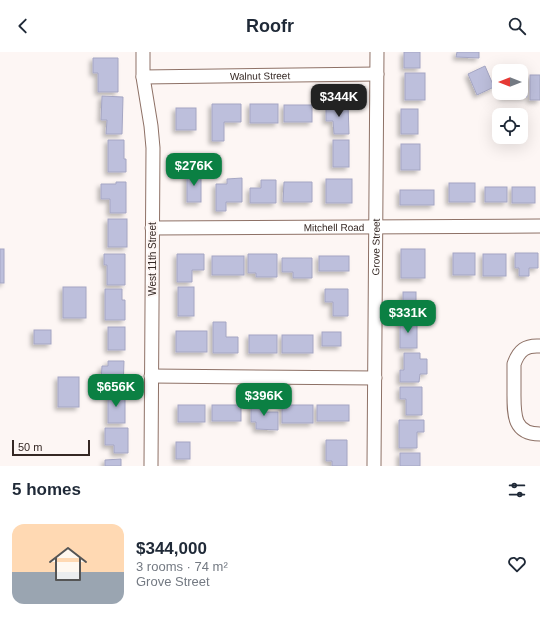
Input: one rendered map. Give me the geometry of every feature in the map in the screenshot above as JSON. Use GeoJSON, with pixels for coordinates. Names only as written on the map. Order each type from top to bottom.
{"type":"FeatureCollection","features":[{"type":"Feature","properties":{"kind":"street","name":"West 11th Street"},"geometry":{"type":"LineString","coordinates":[[143,52],[143,77],[153,148],[151,466]]}},
{"type":"Feature","properties":{"kind":"street","name":"Grove Street"},"geometry":{"type":"LineString","coordinates":[[374,466],[377,52]]}},
{"type":"Feature","properties":{"kind":"street","name":"Walnut Street"},"geometry":{"type":"LineString","coordinates":[[143,77],[377,74]]}},
{"type":"Feature","properties":{"kind":"street","name":"Mitchell Road"},"geometry":{"type":"LineString","coordinates":[[152,228],[540,226]]}},
{"type":"Feature","properties":{"kind":"street"},"geometry":{"type":"LineString","coordinates":[[536,346],[526,348],[520,352],[516,358],[514,364],[514,411],[515,419],[519,426],[533,434],[540,434]]}},
{"type":"Feature","properties":{"kind":"street"},"geometry":{"type":"LineString","coordinates":[[151,376],[375,378]]}},
{"type":"Feature","properties":{"kind":"building"},"geometry":{"type":"Polygon","coordinates":[[[404,52],[420,52],[420,68],[404,68],[404,52]]]}},
{"type":"Feature","properties":{"kind":"building"},"geometry":{"type":"Polygon","coordinates":[[[457,52],[479,52],[479,58],[456,57],[457,52]]]}},
{"type":"Feature","properties":{"kind":"building"},"geometry":{"type":"Polygon","coordinates":[[[93,58],[118,58],[118,92],[98,92],[98,73],[93,73],[93,58]]]}},
{"type":"Feature","properties":{"kind":"building"},"geometry":{"type":"Polygon","coordinates":[[[485,66],[492,82],[492,88],[477,95],[468,74],[485,66]]]}},
{"type":"Feature","properties":{"kind":"building"},"geometry":{"type":"Polygon","coordinates":[[[405,73],[425,73],[425,100],[405,100],[405,73]]]}},
{"type":"Feature","properties":{"kind":"building"},"geometry":{"type":"Polygon","coordinates":[[[530,75],[540,75],[540,100],[530,100],[530,75]]]}},
{"type":"Feature","properties":{"kind":"building"},"geometry":{"type":"Polygon","coordinates":[[[102,96],[123,97],[122,134],[106,134],[107,120],[101,120],[102,96]]]}},
{"type":"Feature","properties":{"kind":"building"},"geometry":{"type":"Polygon","coordinates":[[[348,103],[349,134],[334,134],[333,121],[326,121],[326,109],[332,109],[331,104],[348,103]]]}},
{"type":"Feature","properties":{"kind":"building"},"geometry":{"type":"Polygon","coordinates":[[[212,104],[241,104],[241,122],[224,122],[224,141],[212,141],[212,104]]]}},
{"type":"Feature","properties":{"kind":"building"},"geometry":{"type":"Polygon","coordinates":[[[250,104],[278,104],[278,123],[250,123],[250,104]]]}},
{"type":"Feature","properties":{"kind":"building"},"geometry":{"type":"Polygon","coordinates":[[[284,105],[312,105],[312,122],[284,122],[284,105]]]}},
{"type":"Feature","properties":{"kind":"building"},"geometry":{"type":"Polygon","coordinates":[[[176,108],[196,108],[196,130],[176,130],[176,108]]]}},
{"type":"Feature","properties":{"kind":"building"},"geometry":{"type":"Polygon","coordinates":[[[401,109],[418,109],[418,134],[401,134],[401,109]]]}},
{"type":"Feature","properties":{"kind":"building"},"geometry":{"type":"Polygon","coordinates":[[[108,140],[124,140],[126,172],[108,172],[108,140]]]}},
{"type":"Feature","properties":{"kind":"building"},"geometry":{"type":"Polygon","coordinates":[[[333,140],[349,140],[349,167],[333,167],[333,140]]]}},
{"type":"Feature","properties":{"kind":"building"},"geometry":{"type":"Polygon","coordinates":[[[401,144],[420,144],[420,170],[401,170],[401,144]]]}},
{"type":"Feature","properties":{"kind":"building"},"geometry":{"type":"Polygon","coordinates":[[[187,172],[201,172],[201,202],[187,202],[187,172]]]}},
{"type":"Feature","properties":{"kind":"building"},"geometry":{"type":"Polygon","coordinates":[[[242,178],[242,202],[226,202],[226,211],[216,211],[216,184],[227,184],[227,179],[242,178]]]}},
{"type":"Feature","properties":{"kind":"building"},"geometry":{"type":"Polygon","coordinates":[[[326,179],[352,179],[352,203],[326,203],[326,179]]]}},
{"type":"Feature","properties":{"kind":"building"},"geometry":{"type":"Polygon","coordinates":[[[261,180],[276,180],[276,203],[250,203],[250,188],[261,188],[261,180]]]}},
{"type":"Feature","properties":{"kind":"building"},"geometry":{"type":"Polygon","coordinates":[[[116,182],[126,182],[126,213],[110,213],[110,199],[101,199],[101,184],[116,184],[116,182]]]}},
{"type":"Feature","properties":{"kind":"building"},"geometry":{"type":"Polygon","coordinates":[[[284,182],[312,182],[312,202],[283,202],[284,182]]]}},
{"type":"Feature","properties":{"kind":"building"},"geometry":{"type":"Polygon","coordinates":[[[449,183],[475,183],[475,202],[449,202],[449,183]]]}},
{"type":"Feature","properties":{"kind":"building"},"geometry":{"type":"Polygon","coordinates":[[[485,187],[507,187],[507,202],[485,202],[485,187]]]}},
{"type":"Feature","properties":{"kind":"building"},"geometry":{"type":"Polygon","coordinates":[[[512,187],[535,187],[535,203],[512,203],[512,187]]]}},
{"type":"Feature","properties":{"kind":"building"},"geometry":{"type":"Polygon","coordinates":[[[400,190],[434,190],[434,205],[400,205],[400,190]]]}},
{"type":"Feature","properties":{"kind":"building"},"geometry":{"type":"Polygon","coordinates":[[[108,219],[127,219],[127,247],[108,247],[108,219]]]}},
{"type":"Feature","properties":{"kind":"building"},"geometry":{"type":"Polygon","coordinates":[[[0,249],[4,249],[4,283],[0,283],[0,249]]]}},
{"type":"Feature","properties":{"kind":"building"},"geometry":{"type":"Polygon","coordinates":[[[401,249],[425,249],[425,278],[401,278],[401,249]]]}},
{"type":"Feature","properties":{"kind":"building"},"geometry":{"type":"Polygon","coordinates":[[[453,253],[475,253],[475,275],[453,275],[453,253]]]}},
{"type":"Feature","properties":{"kind":"building"},"geometry":{"type":"Polygon","coordinates":[[[515,253],[538,253],[538,268],[529,268],[529,276],[519,276],[519,268],[515,268],[515,253]]]}},
{"type":"Feature","properties":{"kind":"building"},"geometry":{"type":"Polygon","coordinates":[[[104,254],[125,254],[125,285],[107,285],[107,265],[104,265],[104,254]]]}},
{"type":"Feature","properties":{"kind":"building"},"geometry":{"type":"Polygon","coordinates":[[[177,254],[204,254],[204,270],[192,270],[192,282],[177,282],[177,254]]]}},
{"type":"Feature","properties":{"kind":"building"},"geometry":{"type":"Polygon","coordinates":[[[248,254],[277,254],[277,277],[256,277],[256,273],[248,273],[248,254]]]}},
{"type":"Feature","properties":{"kind":"building"},"geometry":{"type":"Polygon","coordinates":[[[483,254],[506,254],[506,276],[483,276],[483,254]]]}},
{"type":"Feature","properties":{"kind":"building"},"geometry":{"type":"Polygon","coordinates":[[[212,256],[244,256],[244,275],[212,275],[212,256]]]}},
{"type":"Feature","properties":{"kind":"building"},"geometry":{"type":"Polygon","coordinates":[[[319,256],[349,256],[349,271],[319,271],[319,256]]]}},
{"type":"Feature","properties":{"kind":"building"},"geometry":{"type":"Polygon","coordinates":[[[282,258],[312,258],[312,278],[293,278],[293,272],[282,272],[282,258]]]}},
{"type":"Feature","properties":{"kind":"building"},"geometry":{"type":"Polygon","coordinates":[[[63,287],[86,287],[86,318],[63,318],[63,287]]]}},
{"type":"Feature","properties":{"kind":"building"},"geometry":{"type":"Polygon","coordinates":[[[178,287],[194,287],[194,316],[178,316],[178,287]]]}},
{"type":"Feature","properties":{"kind":"building"},"geometry":{"type":"Polygon","coordinates":[[[105,289],[122,289],[122,300],[125,300],[125,320],[105,320],[105,289]]]}},
{"type":"Feature","properties":{"kind":"building"},"geometry":{"type":"Polygon","coordinates":[[[325,289],[348,289],[348,316],[333,316],[333,302],[325,302],[325,289]]]}},
{"type":"Feature","properties":{"kind":"building"},"geometry":{"type":"Polygon","coordinates":[[[403,292],[416,292],[416,315],[403,315],[403,292]]]}},
{"type":"Feature","properties":{"kind":"building"},"geometry":{"type":"Polygon","coordinates":[[[400,320],[417,320],[417,348],[400,348],[400,320]]]}},
{"type":"Feature","properties":{"kind":"building"},"geometry":{"type":"Polygon","coordinates":[[[213,322],[226,322],[226,337],[238,337],[238,353],[213,353],[213,322]]]}},
{"type":"Feature","properties":{"kind":"building"},"geometry":{"type":"Polygon","coordinates":[[[108,327],[125,327],[125,350],[108,350],[108,327]]]}},
{"type":"Feature","properties":{"kind":"building"},"geometry":{"type":"Polygon","coordinates":[[[34,330],[51,330],[51,344],[34,344],[34,330]]]}},
{"type":"Feature","properties":{"kind":"building"},"geometry":{"type":"Polygon","coordinates":[[[176,331],[207,331],[207,352],[176,352],[176,331]]]}},
{"type":"Feature","properties":{"kind":"building"},"geometry":{"type":"Polygon","coordinates":[[[322,332],[341,332],[341,346],[322,346],[322,332]]]}},
{"type":"Feature","properties":{"kind":"building"},"geometry":{"type":"Polygon","coordinates":[[[249,335],[277,335],[277,353],[249,353],[249,335]]]}},
{"type":"Feature","properties":{"kind":"building"},"geometry":{"type":"Polygon","coordinates":[[[282,335],[313,335],[313,353],[282,353],[282,335]]]}},
{"type":"Feature","properties":{"kind":"building"},"geometry":{"type":"Polygon","coordinates":[[[404,353],[420,353],[420,359],[427,359],[427,374],[420,374],[419,382],[400,382],[400,370],[404,370],[404,353]]]}},
{"type":"Feature","properties":{"kind":"building"},"geometry":{"type":"Polygon","coordinates":[[[108,361],[124,361],[123,390],[116,390],[116,381],[101,380],[102,366],[108,366],[108,361]]]}},
{"type":"Feature","properties":{"kind":"building"},"geometry":{"type":"Polygon","coordinates":[[[58,377],[79,377],[79,407],[58,407],[58,377]]]}},
{"type":"Feature","properties":{"kind":"building"},"geometry":{"type":"Polygon","coordinates":[[[400,387],[422,387],[422,415],[406,415],[406,399],[400,399],[400,387]]]}},
{"type":"Feature","properties":{"kind":"building"},"geometry":{"type":"Polygon","coordinates":[[[108,394],[125,394],[125,423],[108,423],[108,394]]]}},
{"type":"Feature","properties":{"kind":"building"},"geometry":{"type":"Polygon","coordinates":[[[251,402],[265,403],[265,412],[278,412],[278,430],[256,429],[256,422],[251,422],[251,402]]]}},
{"type":"Feature","properties":{"kind":"building"},"geometry":{"type":"Polygon","coordinates":[[[178,405],[205,405],[205,422],[178,422],[178,405]]]}},
{"type":"Feature","properties":{"kind":"building"},"geometry":{"type":"Polygon","coordinates":[[[212,405],[241,405],[241,421],[212,421],[212,405]]]}},
{"type":"Feature","properties":{"kind":"building"},"geometry":{"type":"Polygon","coordinates":[[[282,405],[313,405],[313,423],[282,423],[282,405]]]}},
{"type":"Feature","properties":{"kind":"building"},"geometry":{"type":"Polygon","coordinates":[[[317,405],[349,405],[349,421],[317,421],[317,405]]]}},
{"type":"Feature","properties":{"kind":"building"},"geometry":{"type":"Polygon","coordinates":[[[399,420],[424,420],[424,432],[417,432],[417,448],[399,448],[399,420]]]}},
{"type":"Feature","properties":{"kind":"building"},"geometry":{"type":"Polygon","coordinates":[[[105,428],[128,428],[128,453],[114,453],[114,445],[105,445],[105,428]]]}},
{"type":"Feature","properties":{"kind":"building"},"geometry":{"type":"Polygon","coordinates":[[[326,440],[347,440],[347,466],[332,466],[332,461],[326,461],[326,440]]]}},
{"type":"Feature","properties":{"kind":"building"},"geometry":{"type":"Polygon","coordinates":[[[176,442],[190,442],[190,459],[176,459],[176,442]]]}},
{"type":"Feature","properties":{"kind":"building"},"geometry":{"type":"Polygon","coordinates":[[[400,453],[420,453],[420,466],[400,466],[400,453]]]}},
{"type":"Feature","properties":{"kind":"building"},"geometry":{"type":"Polygon","coordinates":[[[121,459],[121,466],[105,466],[105,460],[121,459]]]}}]}
